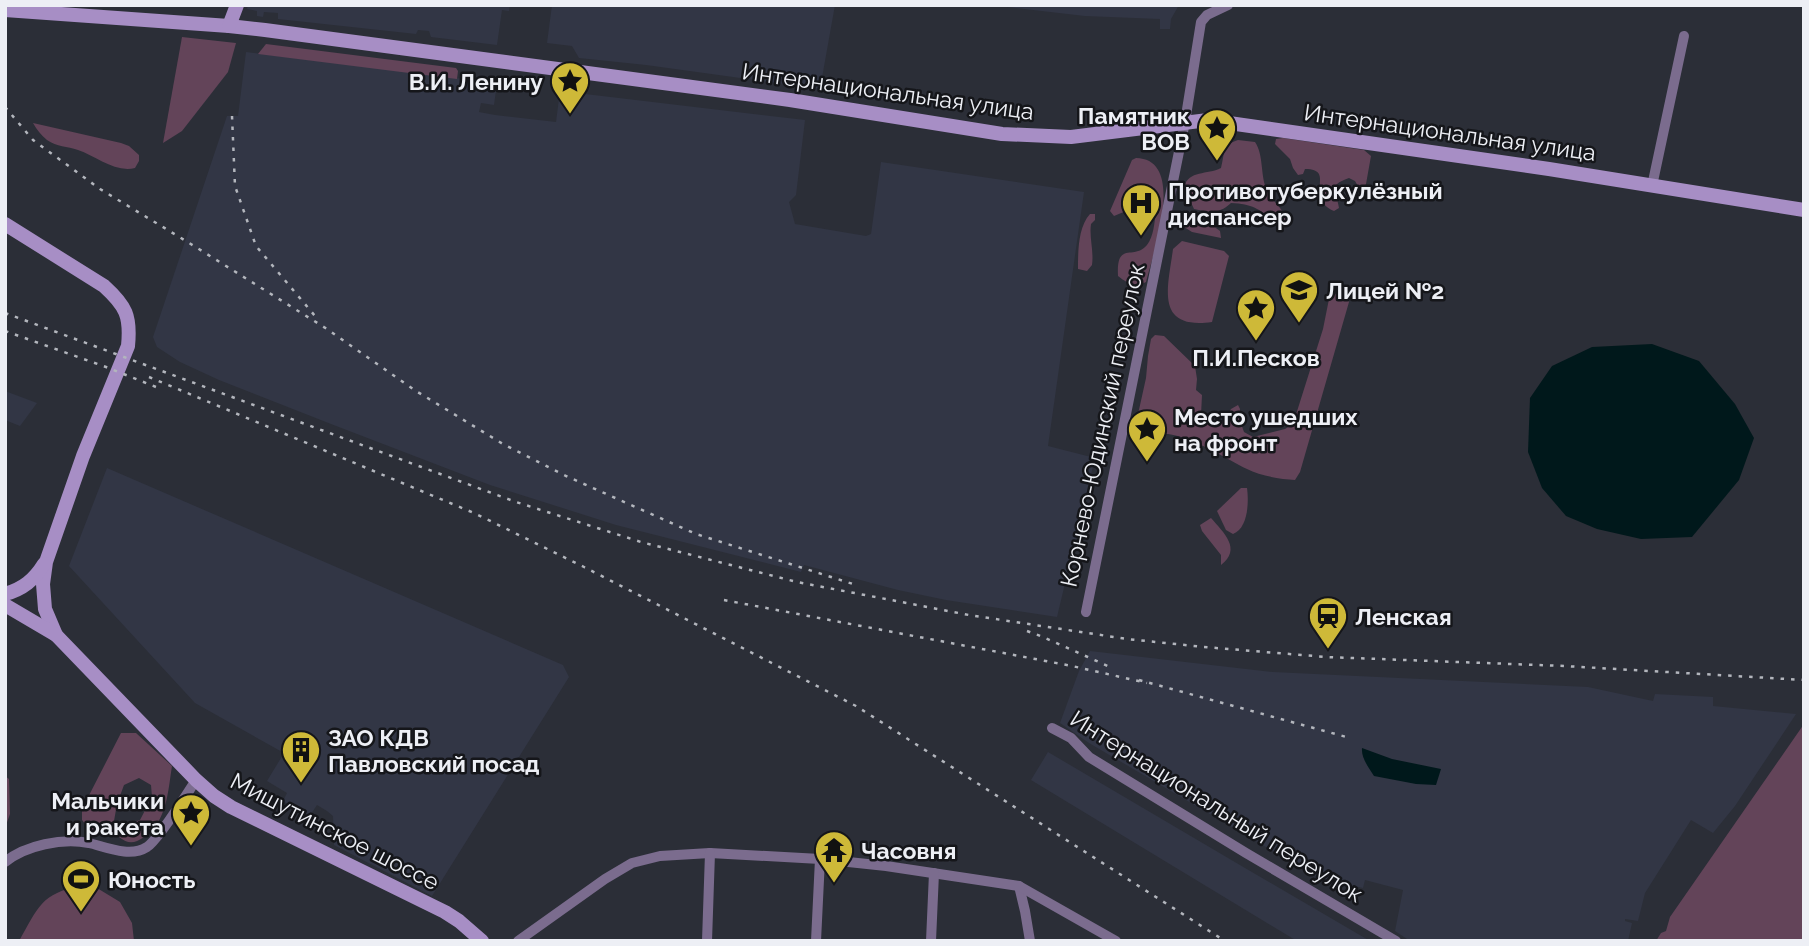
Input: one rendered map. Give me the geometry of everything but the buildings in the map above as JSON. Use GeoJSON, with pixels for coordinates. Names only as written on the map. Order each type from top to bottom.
{"type":"FeatureCollection","features":[{"type":"Feature","properties":{"kind":"street"},"geometry":{"type":"LineString","coordinates":[[229,26],[237,5]]}},
{"type":"Feature","properties":{"kind":"street","name":"Корнево-Юдинский переулок"},"geometry":{"type":"LineString","coordinates":[[1086,612],[1185,122],[1201,22],[1207,15],[1228,5]]}},
{"type":"Feature","properties":{"kind":"street","name":"Интернациональная улица"},"geometry":{"type":"LineString","coordinates":[[5,10],[229,26],[776,98],[1002,134],[1071,137],[1208,120],[1549,169],[1804,210]]}},
{"type":"Feature","properties":{"kind":"street"},"geometry":{"type":"LineString","coordinates":[[1652,186],[1684,36]]}},
{"type":"Feature","properties":{"kind":"street"},"geometry":{"type":"LineString","coordinates":[[5,224],[104,286],[117,298],[128,317],[130,328],[128,346],[83,456],[46,562],[43,584],[45,609],[56,635]]}},
{"type":"Feature","properties":{"kind":"street"},"geometry":{"type":"LineString","coordinates":[[5,594],[21,589],[35,577],[46,562]]}},
{"type":"Feature","properties":{"kind":"street"},"geometry":{"type":"LineString","coordinates":[[5,605],[56,635]]}},
{"type":"Feature","properties":{"kind":"street","name":"Мишутинское шоссе"},"geometry":{"type":"LineString","coordinates":[[56,635],[196,780],[215,796],[231,807],[445,912],[482,941]]}},
{"type":"Feature","properties":{"kind":"street","name":"Интернациональный переулок"},"geometry":{"type":"LineString","coordinates":[[1052,728],[1071,738],[1089,757],[1396,941]]}},
{"type":"Feature","properties":{"kind":"street"},"geometry":{"type":"LineString","coordinates":[[5,862],[14,855],[44,845],[65,842],[86,843],[114,850],[132,851],[147,847],[196,780]]}},
{"type":"Feature","properties":{"kind":"street"},"geometry":{"type":"LineString","coordinates":[[708,941],[710,853]]}},
{"type":"Feature","properties":{"kind":"street"},"geometry":{"type":"LineString","coordinates":[[518,941],[632,863],[660,856],[710,853],[820,859],[1019,886],[1116,941]]}},
{"type":"Feature","properties":{"kind":"street"},"geometry":{"type":"LineString","coordinates":[[816,941],[820,859]]}},
{"type":"Feature","properties":{"kind":"street"},"geometry":{"type":"LineString","coordinates":[[931,941],[934,873]]}},
{"type":"Feature","properties":{"kind":"street"},"geometry":{"type":"LineString","coordinates":[[1019,886],[1030,941]]}},
{"type":"Feature","properties":{"kind":"shaded area"},"geometry":{"type":"Polygon","coordinates":[[[248,5],[510,5],[509,11],[502,10],[497,45],[431,37],[429,31],[418,30],[416,34],[278,19],[278,13],[264,12],[263,17],[257,16],[257,11],[247,9],[248,5]]]}},
{"type":"Feature","properties":{"kind":"shaded area"},"geometry":{"type":"Polygon","coordinates":[[[552,5],[835,5],[820,89],[579,58],[572,46],[547,43],[552,5]]]}},
{"type":"Feature","properties":{"kind":"shaded area"},"geometry":{"type":"Polygon","coordinates":[[[991,5],[1179,5],[1171,19],[1170,29],[1160,29],[1160,19],[1085,16],[991,5]]]}},
{"type":"Feature","properties":{"kind":"shaded area"},"geometry":{"type":"Polygon","coordinates":[[[182,37],[236,43],[228,72],[182,131],[163,143],[182,37]]]}},
{"type":"Feature","properties":{"kind":"shaded area"},"geometry":{"type":"Polygon","coordinates":[[[266,44],[456,68],[457,79],[258,54],[266,44]]]}},
{"type":"Feature","properties":{"kind":"shaded area"},"geometry":{"type":"Polygon","coordinates":[[[246,52],[497,83],[494,105],[481,103],[479,112],[495,115],[556,122],[560,91],[805,120],[796,195],[789,202],[795,224],[866,236],[871,234],[881,162],[1084,192],[1048,446],[1095,458],[1057,617],[946,600],[804,565],[801,572],[616,525],[490,485],[331,424],[219,380],[180,362],[157,347],[153,337],[227,116],[238,116],[246,52]]]}},
{"type":"Feature","properties":{"kind":"shaded area"},"geometry":{"type":"Polygon","coordinates":[[[33,123],[121,143],[139,155],[139,161],[135,168],[113,166],[47,140],[33,123]]]}},
{"type":"Feature","properties":{"kind":"shaded area"},"geometry":{"type":"Polygon","coordinates":[[[1276,139],[1364,150],[1371,156],[1366,184],[1363,189],[1359,188],[1355,181],[1349,178],[1337,184],[1335,190],[1339,208],[1334,211],[1321,199],[1319,174],[1305,169],[1303,174],[1298,175],[1290,159],[1275,144],[1276,139]]]}},
{"type":"Feature","properties":{"kind":"shaded area"},"geometry":{"type":"Polygon","coordinates":[[[1238,140],[1255,142],[1258,147],[1267,191],[1286,219],[1287,224],[1283,227],[1248,205],[1231,203],[1213,212],[1194,209],[1184,187],[1186,182],[1194,175],[1221,168],[1227,147],[1238,140]]]}},
{"type":"Feature","properties":{"kind":"shaded area"},"geometry":{"type":"Polygon","coordinates":[[[1136,158],[1151,162],[1160,174],[1163,190],[1163,210],[1155,251],[1146,282],[1138,285],[1128,283],[1118,276],[1118,265],[1123,255],[1137,252],[1147,245],[1156,213],[1150,205],[1143,204],[1114,216],[1110,211],[1132,160],[1136,158]]]}},
{"type":"Feature","properties":{"kind":"shaded area"},"geometry":{"type":"Polygon","coordinates":[[[1090,214],[1095,214],[1095,220],[1091,224],[1092,265],[1087,271],[1078,269],[1078,255],[1081,233],[1090,214]]]}},
{"type":"Feature","properties":{"kind":"shaded area"},"geometry":{"type":"Polygon","coordinates":[[[1183,214],[1211,225],[1220,231],[1221,238],[1192,232],[1181,225],[1183,214]]]}},
{"type":"Feature","properties":{"kind":"shaded area"},"geometry":{"type":"Polygon","coordinates":[[[1182,241],[1224,251],[1229,256],[1212,322],[1193,323],[1181,319],[1173,312],[1169,303],[1173,249],[1182,241]]]}},
{"type":"Feature","properties":{"kind":"shaded area"},"geometry":{"type":"Polygon","coordinates":[[[1337,293],[1344,294],[1349,302],[1300,472],[1295,480],[1270,477],[1252,471],[1202,445],[1176,436],[1155,435],[1142,445],[1136,443],[1133,437],[1146,378],[1151,339],[1155,335],[1164,336],[1195,366],[1196,390],[1202,395],[1201,415],[1208,419],[1224,421],[1231,409],[1238,405],[1244,432],[1253,437],[1285,429],[1293,424],[1323,329],[1329,299],[1337,293]]]}},
{"type":"Feature","properties":{"kind":"shaded area"},"geometry":{"type":"Polygon","coordinates":[[[1652,344],[1699,361],[1735,404],[1754,438],[1739,480],[1692,537],[1641,539],[1597,529],[1566,516],[1542,488],[1528,452],[1530,398],[1552,366],[1592,347],[1652,344]]]}},
{"type":"Feature","properties":{"kind":"shaded area"},"geometry":{"type":"Polygon","coordinates":[[[5,391],[37,403],[20,426],[5,420],[5,391]]]}},
{"type":"Feature","properties":{"kind":"shaded area"},"geometry":{"type":"Polygon","coordinates":[[[107,468],[563,665],[569,677],[432,896],[334,845],[333,816],[327,811],[317,805],[309,817],[283,801],[287,793],[267,781],[284,753],[195,703],[69,566],[107,468]]]}},
{"type":"Feature","properties":{"kind":"shaded area"},"geometry":{"type":"Polygon","coordinates":[[[1241,488],[1247,488],[1245,521],[1233,534],[1226,530],[1217,511],[1241,488]]]}},
{"type":"Feature","properties":{"kind":"shaded area"},"geometry":{"type":"Polygon","coordinates":[[[1211,518],[1229,541],[1230,553],[1221,565],[1221,555],[1200,525],[1211,518]]]}},
{"type":"Feature","properties":{"kind":"shaded area"},"geometry":{"type":"Polygon","coordinates":[[[1090,651],[1273,672],[1588,687],[1653,701],[1655,694],[1713,697],[1713,706],[1796,714],[1735,806],[1713,833],[1691,820],[1645,893],[1638,921],[1625,919],[1632,923],[1628,941],[1410,941],[1395,931],[1403,890],[1365,880],[1363,888],[1319,878],[1089,743],[1060,723],[1079,671],[1090,651]]]}},
{"type":"Feature","properties":{"kind":"shaded area"},"geometry":{"type":"Polygon","coordinates":[[[1804,724],[1804,941],[1656,941],[1661,933],[1666,931],[1670,917],[1804,724]]]}},
{"type":"Feature","properties":{"kind":"shaded area"},"geometry":{"type":"Polygon","coordinates":[[[121,733],[136,733],[172,766],[165,805],[158,823],[144,837],[131,842],[119,837],[120,828],[140,820],[152,797],[151,785],[139,778],[124,785],[114,821],[104,831],[89,829],[82,820],[82,809],[121,733]]]}},
{"type":"Feature","properties":{"kind":"shaded area"},"geometry":{"type":"Polygon","coordinates":[[[1362,748],[1392,759],[1441,769],[1436,785],[1374,776],[1364,759],[1362,748]]]}},
{"type":"Feature","properties":{"kind":"shaded area"},"geometry":{"type":"Polygon","coordinates":[[[1048,752],[1370,941],[1297,941],[1031,780],[1048,752]]]}},
{"type":"Feature","properties":{"kind":"shaded area"},"geometry":{"type":"Polygon","coordinates":[[[5,776],[9,779],[10,814],[5,828],[5,776]]]}},
{"type":"Feature","properties":{"kind":"shaded area","name":"Юность"},"geometry":{"type":"Polygon","coordinates":[[[81,886],[97,888],[120,902],[132,923],[134,941],[19,941],[42,904],[57,893],[81,886]]]}},
{"type":"Feature","properties":{"kind":"railway"},"geometry":{"type":"LineString","coordinates":[[5,107],[33,140],[100,189],[327,329],[416,391],[503,444],[566,476],[696,534],[853,584]]}},
{"type":"Feature","properties":{"kind":"railway"},"geometry":{"type":"LineString","coordinates":[[232,116],[235,186],[256,246],[315,316]]}},
{"type":"Feature","properties":{"kind":"railway"},"geometry":{"type":"LineString","coordinates":[[5,313],[516,502],[641,542],[797,582],[969,615],[1127,639],[1204,647],[1326,657],[1564,666],[1804,680]]}},
{"type":"Feature","properties":{"kind":"railway"},"geometry":{"type":"LineString","coordinates":[[5,331],[156,387]]}},
{"type":"Feature","properties":{"kind":"railway"},"geometry":{"type":"LineString","coordinates":[[149,377],[474,513],[856,706],[1225,941]]}},
{"type":"Feature","properties":{"kind":"railway"},"geometry":{"type":"LineString","coordinates":[[724,600],[1072,666],[1147,683]]}},
{"type":"Feature","properties":{"kind":"railway"},"geometry":{"type":"LineString","coordinates":[[1027,631],[1110,667]]}},
{"type":"Feature","properties":{"kind":"railway"},"geometry":{"type":"LineString","coordinates":[[1139,680],[1350,738]]}},
{"type":"Feature","properties":{"kind":"place","name":"В.И. Ленину"},"geometry":{"type":"Point","coordinates":[570,115]}},
{"type":"Feature","properties":{"kind":"place","name":"Памятник ВОВ"},"geometry":{"type":"Point","coordinates":[1217,162]}},
{"type":"Feature","properties":{"kind":"place","name":"Противотуберкулёзный диспансер"},"geometry":{"type":"Point","coordinates":[1141,237]}},
{"type":"Feature","properties":{"kind":"place","name":"Лицей №2"},"geometry":{"type":"Point","coordinates":[1299,324]}},
{"type":"Feature","properties":{"kind":"place","name":"П.И.Песков"},"geometry":{"type":"Point","coordinates":[1256,342]}},
{"type":"Feature","properties":{"kind":"place","name":"Место ушедших на фронт"},"geometry":{"type":"Point","coordinates":[1147,463]}},
{"type":"Feature","properties":{"kind":"place","name":"Ленская"},"geometry":{"type":"Point","coordinates":[1328,650]}},
{"type":"Feature","properties":{"kind":"place","name":"ЗАО КДВ Павловский посад"},"geometry":{"type":"Point","coordinates":[301,784]}},
{"type":"Feature","properties":{"kind":"place","name":"Мальчики и ракета"},"geometry":{"type":"Point","coordinates":[191,847]}},
{"type":"Feature","properties":{"kind":"place","name":"Часовня"},"geometry":{"type":"Point","coordinates":[834,884]}},
{"type":"Feature","properties":{"kind":"place","name":"Юность"},"geometry":{"type":"Point","coordinates":[81,913]}}]}
